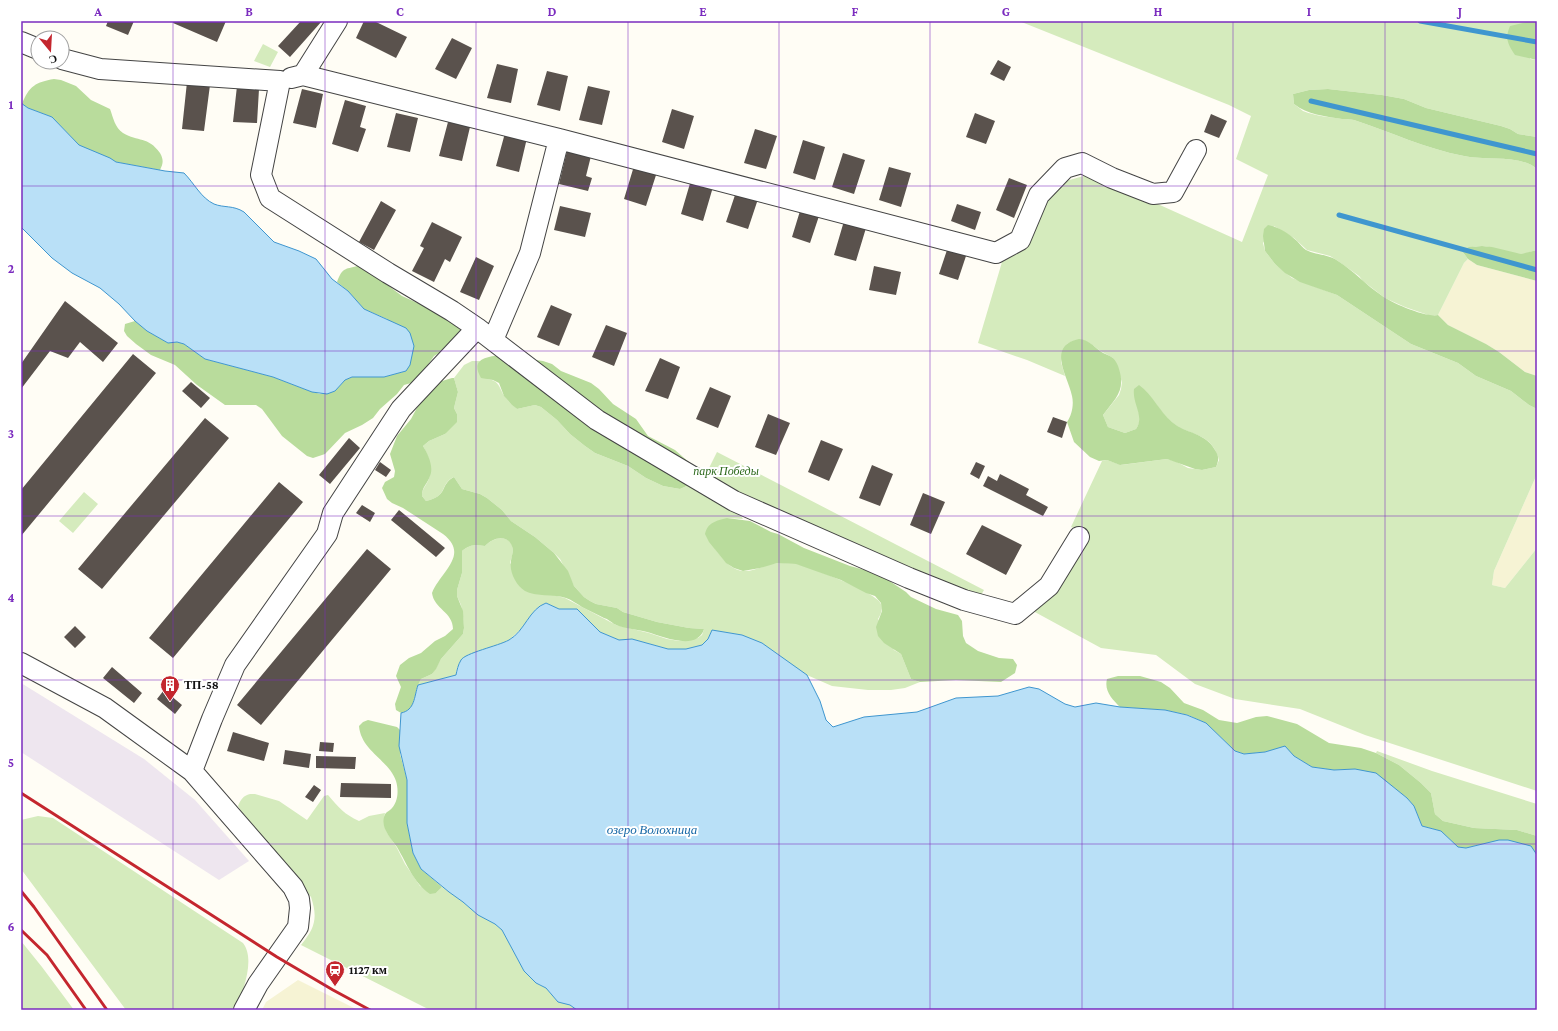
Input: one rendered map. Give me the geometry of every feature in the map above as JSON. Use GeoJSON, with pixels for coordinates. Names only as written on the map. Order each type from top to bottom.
{"type":"FeatureCollection","features":[{"type":"Feature","properties":{"kind":"street"},"geometry":{"type":"LineString","coordinates":[[303,75],[337,21]]}},
{"type":"Feature","properties":{"kind":"street"},"geometry":{"type":"LineString","coordinates":[[70,61],[100,68],[280,81],[303,75],[559,139],[996,253],[1020,240],[1039,195],[1065,168],[1082,162],[1112,178],[1154,194],[1173,192],[1196,150]]}},
{"type":"Feature","properties":{"kind":"street"},"geometry":{"type":"LineString","coordinates":[[280,81],[261,175],[270,198],[388,273],[452,311],[477,328],[597,420],[734,501],[909,578],[964,600],[1015,614],[1049,586],[1079,537]]}},
{"type":"Feature","properties":{"kind":"street"},"geometry":{"type":"LineString","coordinates":[[492,340],[530,253],[559,139]]}},
{"type":"Feature","properties":{"kind":"street"},"geometry":{"type":"LineString","coordinates":[[192,771],[235,665],[327,534],[333,512],[401,409],[477,328]]}},
{"type":"Feature","properties":{"kind":"street"},"geometry":{"type":"LineString","coordinates":[[21,663],[105,708],[192,771],[293,887],[299,899],[300,908],[298,927],[258,984],[244,1010]]}},
{"type":"Feature","properties":{"kind":"shaded area"},"geometry":{"type":"Polygon","coordinates":[[[1468,259],[1477,265],[1537,281],[1537,376],[1525,372],[1486,344],[1448,325],[1438,315],[1464,263],[1468,259]]]}},
{"type":"Feature","properties":{"kind":"shaded area"},"geometry":{"type":"Polygon","coordinates":[[[1537,474],[1537,548],[1505,588],[1492,585],[1494,571],[1537,474]]]}},
{"type":"Feature","properties":{"kind":"shaded area"},"geometry":{"type":"Polygon","coordinates":[[[21,683],[144,759],[195,800],[249,861],[219,880],[21,752],[21,683]]]}},
{"type":"Feature","properties":{"kind":"shaded area"},"geometry":{"type":"Polygon","coordinates":[[[298,980],[358,1010],[262,1010],[266,1002],[298,980]]]}},
{"type":"Feature","properties":{"kind":"green space"},"geometry":{"type":"Polygon","coordinates":[[[1019,21],[1537,21],[1527,22],[1530,59],[1537,60],[1537,137],[1518,134],[1501,126],[1426,108],[1404,99],[1382,95],[1328,89],[1309,90],[1293,94],[1294,104],[1308,113],[1354,120],[1422,145],[1450,153],[1473,157],[1522,161],[1530,164],[1537,169],[1537,250],[1521,254],[1506,252],[1485,246],[1478,246],[1470,247],[1462,251],[1468,259],[1464,263],[1438,315],[1431,316],[1385,298],[1363,281],[1359,276],[1338,261],[1330,256],[1307,250],[1294,238],[1274,226],[1263,243],[1265,251],[1275,264],[1292,278],[1337,295],[1411,344],[1458,363],[1476,376],[1511,391],[1529,405],[1537,409],[1537,474],[1494,571],[1492,585],[1505,588],[1537,548],[1537,791],[1365,735],[1300,709],[1235,699],[1195,684],[1156,655],[1101,648],[1033,611],[1055,586],[1090,534],[1071,527],[1102,461],[1107,460],[1121,465],[1167,459],[1175,461],[1188,468],[1202,470],[1216,467],[1219,460],[1216,451],[1211,444],[1200,436],[1173,423],[1166,417],[1156,404],[1138,409],[1140,419],[1136,429],[1125,433],[1108,427],[1103,415],[1119,395],[1122,382],[1113,358],[1087,342],[1076,340],[1067,344],[1061,362],[1065,376],[1027,360],[978,343],[1002,262],[1027,247],[1044,199],[1066,181],[1087,175],[1151,201],[1242,242],[1268,175],[1236,159],[1251,116],[1229,105],[1019,21]]]}},
{"type":"Feature","properties":{"kind":"green space"},"geometry":{"type":"Polygon","coordinates":[[[1527,22],[1537,22],[1537,60],[1515,55],[1510,47],[1507,37],[1510,26],[1527,22]]]}},
{"type":"Feature","properties":{"kind":"green space"},"geometry":{"type":"Polygon","coordinates":[[[263,44],[278,52],[270,67],[254,61],[263,44]]]}},
{"type":"Feature","properties":{"kind":"green space"},"geometry":{"type":"Polygon","coordinates":[[[54,79],[76,86],[91,100],[110,109],[113,119],[120,131],[128,136],[147,142],[156,148],[163,160],[160,170],[116,162],[85,149],[79,145],[52,117],[28,108],[22,104],[30,89],[38,83],[54,79]]]}},
{"type":"Feature","properties":{"kind":"green space"},"geometry":{"type":"Polygon","coordinates":[[[1328,89],[1404,99],[1426,108],[1501,126],[1518,134],[1537,137],[1537,169],[1522,161],[1464,156],[1450,153],[1422,145],[1354,120],[1311,113],[1294,104],[1293,94],[1309,90],[1328,89]]]}},
{"type":"Feature","properties":{"kind":"green space"},"geometry":{"type":"Polygon","coordinates":[[[1268,225],[1288,233],[1306,250],[1338,261],[1386,298],[1401,306],[1418,312],[1438,315],[1448,325],[1486,344],[1525,372],[1537,376],[1537,409],[1529,405],[1511,391],[1476,376],[1458,363],[1411,344],[1337,295],[1300,282],[1285,273],[1275,264],[1265,251],[1263,236],[1264,229],[1268,225]]]}},
{"type":"Feature","properties":{"kind":"green space"},"geometry":{"type":"Polygon","coordinates":[[[1482,246],[1521,254],[1537,250],[1537,281],[1477,265],[1468,259],[1462,251],[1469,247],[1482,246]]]}},
{"type":"Feature","properties":{"kind":"green space"},"geometry":{"type":"Polygon","coordinates":[[[361,265],[402,296],[422,305],[460,327],[461,332],[444,350],[434,356],[421,375],[411,383],[404,385],[373,418],[345,433],[325,454],[313,458],[307,456],[282,436],[262,409],[256,405],[225,405],[197,385],[175,365],[151,355],[127,336],[124,331],[125,324],[135,321],[147,331],[168,343],[177,342],[184,344],[205,359],[273,377],[320,394],[335,391],[345,380],[352,377],[384,377],[406,371],[387,319],[364,309],[348,291],[337,282],[341,273],[345,269],[361,265]]]}},
{"type":"Feature","properties":{"kind":"green space"},"geometry":{"type":"Polygon","coordinates":[[[1079,339],[1088,342],[1113,358],[1119,368],[1121,377],[1120,389],[1115,399],[1103,415],[1108,427],[1125,433],[1136,429],[1139,415],[1134,389],[1139,385],[1148,393],[1172,422],[1183,429],[1201,436],[1211,444],[1218,456],[1216,467],[1202,470],[1195,469],[1167,459],[1120,465],[1107,460],[1099,461],[1090,457],[1074,442],[1067,422],[1073,406],[1073,399],[1064,371],[1061,355],[1063,348],[1069,343],[1079,339]]]}},
{"type":"Feature","properties":{"kind":"green space"},"geometry":{"type":"Polygon","coordinates":[[[500,355],[543,361],[552,364],[561,371],[591,383],[613,404],[636,419],[648,436],[675,450],[691,464],[691,484],[680,489],[663,486],[646,478],[628,466],[595,453],[570,434],[557,420],[541,407],[535,405],[517,409],[504,396],[499,383],[493,380],[481,378],[478,372],[478,363],[481,360],[500,355]]]}},
{"type":"Feature","properties":{"kind":"green space"},"geometry":{"type":"Polygon","coordinates":[[[472,361],[480,361],[478,366],[487,379],[496,382],[506,398],[517,409],[535,405],[541,407],[557,420],[570,434],[595,453],[628,466],[646,478],[663,486],[680,489],[691,484],[738,510],[743,519],[727,518],[715,549],[730,566],[738,570],[747,571],[774,563],[797,564],[857,587],[877,599],[882,608],[878,619],[894,650],[901,654],[911,679],[920,682],[905,688],[891,690],[868,690],[832,686],[800,672],[762,643],[742,635],[712,630],[708,639],[702,645],[686,649],[668,649],[632,639],[619,640],[600,632],[577,609],[559,609],[546,603],[535,610],[521,629],[509,640],[496,646],[475,652],[457,668],[456,675],[418,685],[421,679],[432,674],[441,659],[463,634],[463,616],[461,605],[457,596],[457,590],[462,573],[462,551],[470,546],[485,546],[492,540],[501,538],[509,541],[512,545],[513,552],[510,563],[536,594],[553,595],[565,598],[616,625],[667,639],[679,641],[698,638],[702,635],[704,629],[689,628],[657,622],[623,612],[617,608],[596,604],[590,601],[574,586],[560,559],[554,553],[535,537],[511,521],[502,510],[487,498],[480,494],[462,489],[454,477],[449,480],[438,496],[426,501],[422,494],[428,481],[430,468],[429,459],[423,446],[429,441],[445,434],[457,414],[454,408],[458,392],[454,378],[464,365],[472,361]]]}},
{"type":"Feature","properties":{"kind":"green space"},"geometry":{"type":"Polygon","coordinates":[[[454,378],[458,392],[454,408],[457,414],[457,422],[445,434],[429,441],[423,446],[431,465],[430,476],[422,493],[422,496],[426,501],[438,496],[449,480],[454,477],[462,489],[480,494],[487,498],[502,510],[511,521],[535,537],[554,553],[568,571],[574,586],[590,601],[596,604],[617,608],[623,612],[657,622],[689,628],[704,629],[700,636],[694,640],[678,641],[647,632],[622,627],[566,598],[529,593],[516,582],[512,574],[511,560],[513,550],[511,545],[505,539],[501,538],[492,540],[485,546],[470,546],[462,551],[462,573],[457,590],[457,596],[463,611],[463,634],[441,659],[432,674],[421,679],[412,707],[407,712],[401,713],[396,710],[395,704],[401,687],[396,676],[400,665],[409,658],[421,653],[453,629],[450,618],[436,603],[432,593],[451,563],[454,556],[454,549],[451,542],[443,534],[387,499],[382,488],[385,482],[394,477],[395,471],[390,454],[397,436],[411,419],[419,404],[437,384],[454,378]]]}},
{"type":"Feature","properties":{"kind":"green space","name":"парк Победы"},"geometry":{"type":"Polygon","coordinates":[[[717,452],[984,590],[980,597],[754,501],[705,476],[717,452]]]}},
{"type":"Feature","properties":{"kind":"green space"},"geometry":{"type":"Polygon","coordinates":[[[84,492],[98,504],[73,533],[59,521],[84,492]]]}},
{"type":"Feature","properties":{"kind":"green space"},"geometry":{"type":"Polygon","coordinates":[[[727,518],[750,521],[804,548],[850,566],[872,572],[885,578],[911,597],[936,609],[958,615],[962,621],[963,636],[966,643],[978,651],[999,658],[1013,659],[1017,665],[1015,673],[1001,682],[956,680],[920,682],[911,679],[901,654],[884,643],[878,636],[876,627],[882,611],[881,603],[875,596],[841,580],[796,564],[777,563],[743,571],[734,568],[726,563],[709,542],[705,534],[710,524],[727,518]]]}},
{"type":"Feature","properties":{"kind":"green space"},"geometry":{"type":"Polygon","coordinates":[[[1118,676],[1140,676],[1161,682],[1170,688],[1184,703],[1203,710],[1219,720],[1237,723],[1256,717],[1267,716],[1297,724],[1329,743],[1361,748],[1376,753],[1399,765],[1431,793],[1435,814],[1443,821],[1474,828],[1517,830],[1537,836],[1537,855],[1530,846],[1478,845],[1466,848],[1458,847],[1441,831],[1422,826],[1414,806],[1407,798],[1388,783],[1355,769],[1334,770],[1312,767],[1294,756],[1285,747],[1265,752],[1244,754],[1235,751],[1206,723],[1188,715],[1165,710],[1120,707],[1109,694],[1106,683],[1107,679],[1118,676]]]}},
{"type":"Feature","properties":{"kind":"green space"},"geometry":{"type":"Polygon","coordinates":[[[368,720],[397,727],[401,731],[400,754],[407,780],[407,823],[413,853],[421,869],[442,887],[436,893],[430,894],[419,884],[385,829],[383,821],[384,817],[395,804],[398,793],[397,785],[388,767],[370,749],[361,735],[359,726],[368,720]]]}},
{"type":"Feature","properties":{"kind":"green space"},"geometry":{"type":"Polygon","coordinates":[[[1377,751],[1432,771],[1537,804],[1537,836],[1517,830],[1474,828],[1443,821],[1435,814],[1431,793],[1399,765],[1376,753],[1377,751]]]}},
{"type":"Feature","properties":{"kind":"green space"},"geometry":{"type":"Polygon","coordinates":[[[250,794],[279,801],[307,820],[324,796],[328,795],[335,804],[349,816],[359,821],[369,816],[385,813],[384,818],[386,831],[420,886],[436,893],[442,887],[478,915],[495,924],[502,930],[524,971],[536,983],[546,988],[558,1002],[570,1005],[577,1010],[430,1010],[301,945],[312,928],[314,922],[315,917],[311,897],[238,806],[242,798],[250,794]]]}},
{"type":"Feature","properties":{"kind":"green space"},"geometry":{"type":"Polygon","coordinates":[[[38,816],[53,818],[243,943],[247,950],[248,967],[245,985],[237,1010],[126,1010],[21,869],[21,820],[38,816]]]}},
{"type":"Feature","properties":{"kind":"green space"},"geometry":{"type":"Polygon","coordinates":[[[21,941],[42,967],[74,1010],[21,1010],[21,941]]]}},
{"type":"Feature","properties":{"kind":"water"},"geometry":{"type":"Polygon","coordinates":[[[21,103],[28,108],[52,117],[79,145],[116,162],[184,173],[201,194],[209,201],[214,204],[232,207],[244,212],[274,242],[316,259],[332,279],[348,291],[364,309],[406,328],[410,333],[414,346],[410,365],[406,371],[384,377],[352,377],[345,380],[335,391],[327,394],[312,392],[273,377],[205,359],[184,344],[177,342],[168,343],[147,331],[100,288],[72,273],[52,258],[21,227],[21,103]]]}},
{"type":"Feature","properties":{"kind":"water","name":"озеро Волохница"},"geometry":{"type":"Polygon","coordinates":[[[546,603],[559,609],[577,609],[600,632],[619,640],[632,639],[668,649],[686,649],[702,645],[708,639],[712,630],[742,635],[762,643],[807,675],[820,701],[826,720],[833,727],[864,717],[917,712],[956,698],[998,696],[1029,687],[1039,689],[1065,704],[1075,707],[1096,703],[1120,707],[1165,710],[1187,715],[1206,723],[1235,751],[1244,754],[1265,752],[1285,746],[1294,756],[1312,767],[1334,770],[1355,769],[1376,773],[1407,798],[1414,806],[1422,826],[1441,831],[1458,847],[1466,848],[1499,840],[1508,840],[1531,846],[1537,855],[1537,1010],[577,1010],[570,1005],[558,1002],[546,988],[536,983],[524,971],[502,930],[495,924],[478,915],[421,869],[413,853],[407,823],[407,780],[399,746],[401,713],[409,709],[411,706],[415,698],[418,685],[456,675],[459,664],[464,657],[509,640],[519,631],[535,610],[546,603]]]}},
{"type":"Feature","properties":{"kind":"building"},"geometry":{"type":"Polygon","coordinates":[[[108,21],[134,21],[128,35],[106,26],[108,21]]]}},
{"type":"Feature","properties":{"kind":"building"},"geometry":{"type":"Polygon","coordinates":[[[174,21],[226,21],[217,42],[173,23],[174,21]]]}},
{"type":"Feature","properties":{"kind":"building"},"geometry":{"type":"Polygon","coordinates":[[[301,21],[322,21],[290,57],[278,46],[301,21]]]}},
{"type":"Feature","properties":{"kind":"building"},"geometry":{"type":"Polygon","coordinates":[[[364,21],[374,21],[407,37],[396,58],[356,38],[364,21]]]}},
{"type":"Feature","properties":{"kind":"building"},"geometry":{"type":"Polygon","coordinates":[[[452,38],[472,48],[456,79],[435,69],[452,38]]]}},
{"type":"Feature","properties":{"kind":"building"},"geometry":{"type":"Polygon","coordinates":[[[998,60],[1011,67],[1004,81],[990,74],[998,60]]]}},
{"type":"Feature","properties":{"kind":"building"},"geometry":{"type":"Polygon","coordinates":[[[497,64],[518,69],[511,103],[487,98],[497,64]]]}},
{"type":"Feature","properties":{"kind":"building"},"geometry":{"type":"Polygon","coordinates":[[[547,71],[568,76],[560,111],[537,105],[547,71]]]}},
{"type":"Feature","properties":{"kind":"building"},"geometry":{"type":"Polygon","coordinates":[[[187,82],[210,85],[204,131],[182,129],[187,82]]]}},
{"type":"Feature","properties":{"kind":"building"},"geometry":{"type":"Polygon","coordinates":[[[237,86],[259,89],[257,123],[233,122],[237,86]]]}},
{"type":"Feature","properties":{"kind":"building"},"geometry":{"type":"Polygon","coordinates":[[[588,86],[610,91],[602,125],[579,120],[588,86]]]}},
{"type":"Feature","properties":{"kind":"building"},"geometry":{"type":"Polygon","coordinates":[[[302,89],[323,94],[316,128],[293,123],[302,89]]]}},
{"type":"Feature","properties":{"kind":"building"},"geometry":{"type":"Polygon","coordinates":[[[345,100],[366,106],[360,127],[366,129],[358,152],[332,144],[345,100]]]}},
{"type":"Feature","properties":{"kind":"building"},"geometry":{"type":"Polygon","coordinates":[[[672,109],[694,116],[684,149],[662,142],[672,109]]]}},
{"type":"Feature","properties":{"kind":"building"},"geometry":{"type":"Polygon","coordinates":[[[396,113],[418,118],[410,152],[387,147],[396,113]]]}},
{"type":"Feature","properties":{"kind":"building"},"geometry":{"type":"Polygon","coordinates":[[[975,113],[995,121],[986,144],[966,137],[975,113]]]}},
{"type":"Feature","properties":{"kind":"building"},"geometry":{"type":"Polygon","coordinates":[[[1211,114],[1227,121],[1219,138],[1204,132],[1211,114]]]}},
{"type":"Feature","properties":{"kind":"building"},"geometry":{"type":"Polygon","coordinates":[[[448,122],[470,127],[462,161],[439,156],[448,122]]]}},
{"type":"Feature","properties":{"kind":"building"},"geometry":{"type":"Polygon","coordinates":[[[755,129],[777,136],[766,169],[744,163],[755,129]]]}},
{"type":"Feature","properties":{"kind":"building"},"geometry":{"type":"Polygon","coordinates":[[[505,133],[527,138],[519,172],[496,166],[505,133]]]}},
{"type":"Feature","properties":{"kind":"building"},"geometry":{"type":"Polygon","coordinates":[[[803,140],[825,147],[815,180],[793,173],[803,140]]]}},
{"type":"Feature","properties":{"kind":"building"},"geometry":{"type":"Polygon","coordinates":[[[567,151],[591,156],[586,176],[592,178],[588,191],[559,184],[567,151]]]}},
{"type":"Feature","properties":{"kind":"building"},"geometry":{"type":"Polygon","coordinates":[[[843,153],[865,160],[854,194],[832,187],[843,153]]]}},
{"type":"Feature","properties":{"kind":"building"},"geometry":{"type":"Polygon","coordinates":[[[634,166],[657,172],[646,206],[624,199],[634,166]]]}},
{"type":"Feature","properties":{"kind":"building"},"geometry":{"type":"Polygon","coordinates":[[[889,167],[911,173],[901,207],[879,200],[889,167]]]}},
{"type":"Feature","properties":{"kind":"building"},"geometry":{"type":"Polygon","coordinates":[[[1009,178],[1027,185],[1014,218],[996,210],[1009,178]]]}},
{"type":"Feature","properties":{"kind":"building"},"geometry":{"type":"Polygon","coordinates":[[[691,180],[713,187],[703,221],[681,214],[691,180]]]}},
{"type":"Feature","properties":{"kind":"building"},"geometry":{"type":"Polygon","coordinates":[[[737,189],[759,196],[748,229],[726,222],[737,189]]]}},
{"type":"Feature","properties":{"kind":"building"},"geometry":{"type":"Polygon","coordinates":[[[381,201],[396,210],[374,250],[359,242],[381,201]]]}},
{"type":"Feature","properties":{"kind":"building"},"geometry":{"type":"Polygon","coordinates":[[[957,204],[981,212],[975,230],[951,221],[957,204]]]}},
{"type":"Feature","properties":{"kind":"building"},"geometry":{"type":"Polygon","coordinates":[[[560,206],[591,213],[585,237],[554,230],[560,206]]]}},
{"type":"Feature","properties":{"kind":"building"},"geometry":{"type":"Polygon","coordinates":[[[800,211],[819,216],[810,243],[792,237],[800,211]]]}},
{"type":"Feature","properties":{"kind":"building"},"geometry":{"type":"Polygon","coordinates":[[[844,221],[866,228],[856,261],[834,255],[844,221]]]}},
{"type":"Feature","properties":{"kind":"building"},"geometry":{"type":"Polygon","coordinates":[[[432,222],[462,237],[450,262],[445,259],[434,282],[412,271],[424,248],[420,246],[432,222]]]}},
{"type":"Feature","properties":{"kind":"building"},"geometry":{"type":"Polygon","coordinates":[[[947,250],[966,256],[958,280],[939,274],[947,250]]]}},
{"type":"Feature","properties":{"kind":"building"},"geometry":{"type":"Polygon","coordinates":[[[476,257],[494,266],[479,300],[460,292],[476,257]]]}},
{"type":"Feature","properties":{"kind":"building"},"geometry":{"type":"Polygon","coordinates":[[[874,266],[901,272],[896,295],[869,290],[874,266]]]}},
{"type":"Feature","properties":{"kind":"building"},"geometry":{"type":"Polygon","coordinates":[[[65,301],[118,343],[103,362],[80,342],[68,358],[50,351],[21,389],[21,364],[65,301]]]}},
{"type":"Feature","properties":{"kind":"building"},"geometry":{"type":"Polygon","coordinates":[[[551,305],[572,314],[559,346],[537,337],[551,305]]]}},
{"type":"Feature","properties":{"kind":"building"},"geometry":{"type":"Polygon","coordinates":[[[606,325],[627,333],[614,366],[592,357],[606,325]]]}},
{"type":"Feature","properties":{"kind":"building"},"geometry":{"type":"Polygon","coordinates":[[[133,354],[156,373],[21,536],[21,490],[133,354]]]}},
{"type":"Feature","properties":{"kind":"building"},"geometry":{"type":"Polygon","coordinates":[[[660,358],[680,367],[668,399],[645,391],[660,358]]]}},
{"type":"Feature","properties":{"kind":"building"},"geometry":{"type":"Polygon","coordinates":[[[191,382],[210,398],[201,408],[182,391],[191,382]]]}},
{"type":"Feature","properties":{"kind":"building"},"geometry":{"type":"Polygon","coordinates":[[[710,387],[731,396],[718,428],[696,419],[710,387]]]}},
{"type":"Feature","properties":{"kind":"building"},"geometry":{"type":"Polygon","coordinates":[[[768,414],[790,423],[776,455],[755,447],[768,414]]]}},
{"type":"Feature","properties":{"kind":"building"},"geometry":{"type":"Polygon","coordinates":[[[1053,417],[1067,422],[1062,438],[1047,432],[1053,417]]]}},
{"type":"Feature","properties":{"kind":"building"},"geometry":{"type":"Polygon","coordinates":[[[205,418],[229,438],[102,589],[78,569],[205,418]]]}},
{"type":"Feature","properties":{"kind":"building"},"geometry":{"type":"Polygon","coordinates":[[[349,438],[360,448],[330,484],[319,475],[349,438]]]}},
{"type":"Feature","properties":{"kind":"building"},"geometry":{"type":"Polygon","coordinates":[[[821,440],[843,449],[829,481],[808,472],[821,440]]]}},
{"type":"Feature","properties":{"kind":"building"},"geometry":{"type":"Polygon","coordinates":[[[380,462],[391,470],[386,477],[375,470],[380,462]]]}},
{"type":"Feature","properties":{"kind":"building"},"geometry":{"type":"Polygon","coordinates":[[[976,462],[985,466],[979,479],[970,474],[976,462]]]}},
{"type":"Feature","properties":{"kind":"building"},"geometry":{"type":"Polygon","coordinates":[[[872,465],[893,474],[880,506],[859,498],[872,465]]]}},
{"type":"Feature","properties":{"kind":"building"},"geometry":{"type":"Polygon","coordinates":[[[1000,474],[1029,489],[1026,495],[1048,507],[1043,516],[983,486],[988,476],[997,481],[1000,474]]]}},
{"type":"Feature","properties":{"kind":"building"},"geometry":{"type":"Polygon","coordinates":[[[279,482],[303,502],[173,658],[149,638],[279,482]]]}},
{"type":"Feature","properties":{"kind":"building"},"geometry":{"type":"Polygon","coordinates":[[[923,493],[945,502],[931,534],[910,525],[923,493]]]}},
{"type":"Feature","properties":{"kind":"building"},"geometry":{"type":"Polygon","coordinates":[[[362,505],[375,513],[370,522],[356,513],[362,505]]]}},
{"type":"Feature","properties":{"kind":"building"},"geometry":{"type":"Polygon","coordinates":[[[399,510],[445,548],[436,557],[391,520],[399,510]]]}},
{"type":"Feature","properties":{"kind":"building"},"geometry":{"type":"Polygon","coordinates":[[[982,525],[1022,545],[1006,575],[966,554],[982,525]]]}},
{"type":"Feature","properties":{"kind":"building"},"geometry":{"type":"Polygon","coordinates":[[[367,549],[391,569],[261,725],[237,705],[367,549]]]}},
{"type":"Feature","properties":{"kind":"building"},"geometry":{"type":"Polygon","coordinates":[[[75,626],[86,637],[75,648],[64,637],[75,626]]]}},
{"type":"Feature","properties":{"kind":"building"},"geometry":{"type":"Polygon","coordinates":[[[112,667],[142,693],[134,703],[103,678],[112,667]]]}},
{"type":"Feature","properties":{"kind":"building","name":"ТП-58"},"geometry":{"type":"Polygon","coordinates":[[[164,690],[182,705],[175,714],[157,699],[164,690]]]}},
{"type":"Feature","properties":{"kind":"building"},"geometry":{"type":"Polygon","coordinates":[[[233,732],[269,743],[264,761],[227,751],[233,732]]]}},
{"type":"Feature","properties":{"kind":"building"},"geometry":{"type":"Polygon","coordinates":[[[320,742],[334,743],[333,752],[319,751],[320,742]]]}},
{"type":"Feature","properties":{"kind":"building"},"geometry":{"type":"Polygon","coordinates":[[[285,750],[311,754],[309,768],[283,764],[285,750]]]}},
{"type":"Feature","properties":{"kind":"building"},"geometry":{"type":"Polygon","coordinates":[[[316,756],[356,757],[355,769],[316,768],[316,756]]]}},
{"type":"Feature","properties":{"kind":"building"},"geometry":{"type":"Polygon","coordinates":[[[341,783],[391,784],[391,798],[340,797],[341,783]]]}},
{"type":"Feature","properties":{"kind":"building"},"geometry":{"type":"Polygon","coordinates":[[[314,785],[321,790],[313,802],[305,797],[314,785]]]}},
{"type":"Feature","properties":{"kind":"waterway"},"geometry":{"type":"LineString","coordinates":[[1420,21],[1537,42]]}},
{"type":"Feature","properties":{"kind":"waterway"},"geometry":{"type":"LineString","coordinates":[[1311,101],[1537,154]]}},
{"type":"Feature","properties":{"kind":"waterway"},"geometry":{"type":"LineString","coordinates":[[1339,215],[1537,270]]}},
{"type":"Feature","properties":{"kind":"railway"},"geometry":{"type":"LineString","coordinates":[[21,793],[277,957],[370,1010]]}},
{"type":"Feature","properties":{"kind":"railway"},"geometry":{"type":"LineString","coordinates":[[21,891],[107,1010]]}},
{"type":"Feature","properties":{"kind":"railway"},"geometry":{"type":"LineString","coordinates":[[21,930],[47,955],[86,1010]]}},
{"type":"Feature","properties":{"kind":"place","name":"ТП-58"},"geometry":{"type":"Point","coordinates":[170,702]}},
{"type":"Feature","properties":{"kind":"place","name":"1127 км"},"geometry":{"type":"Point","coordinates":[335,987]}}]}
